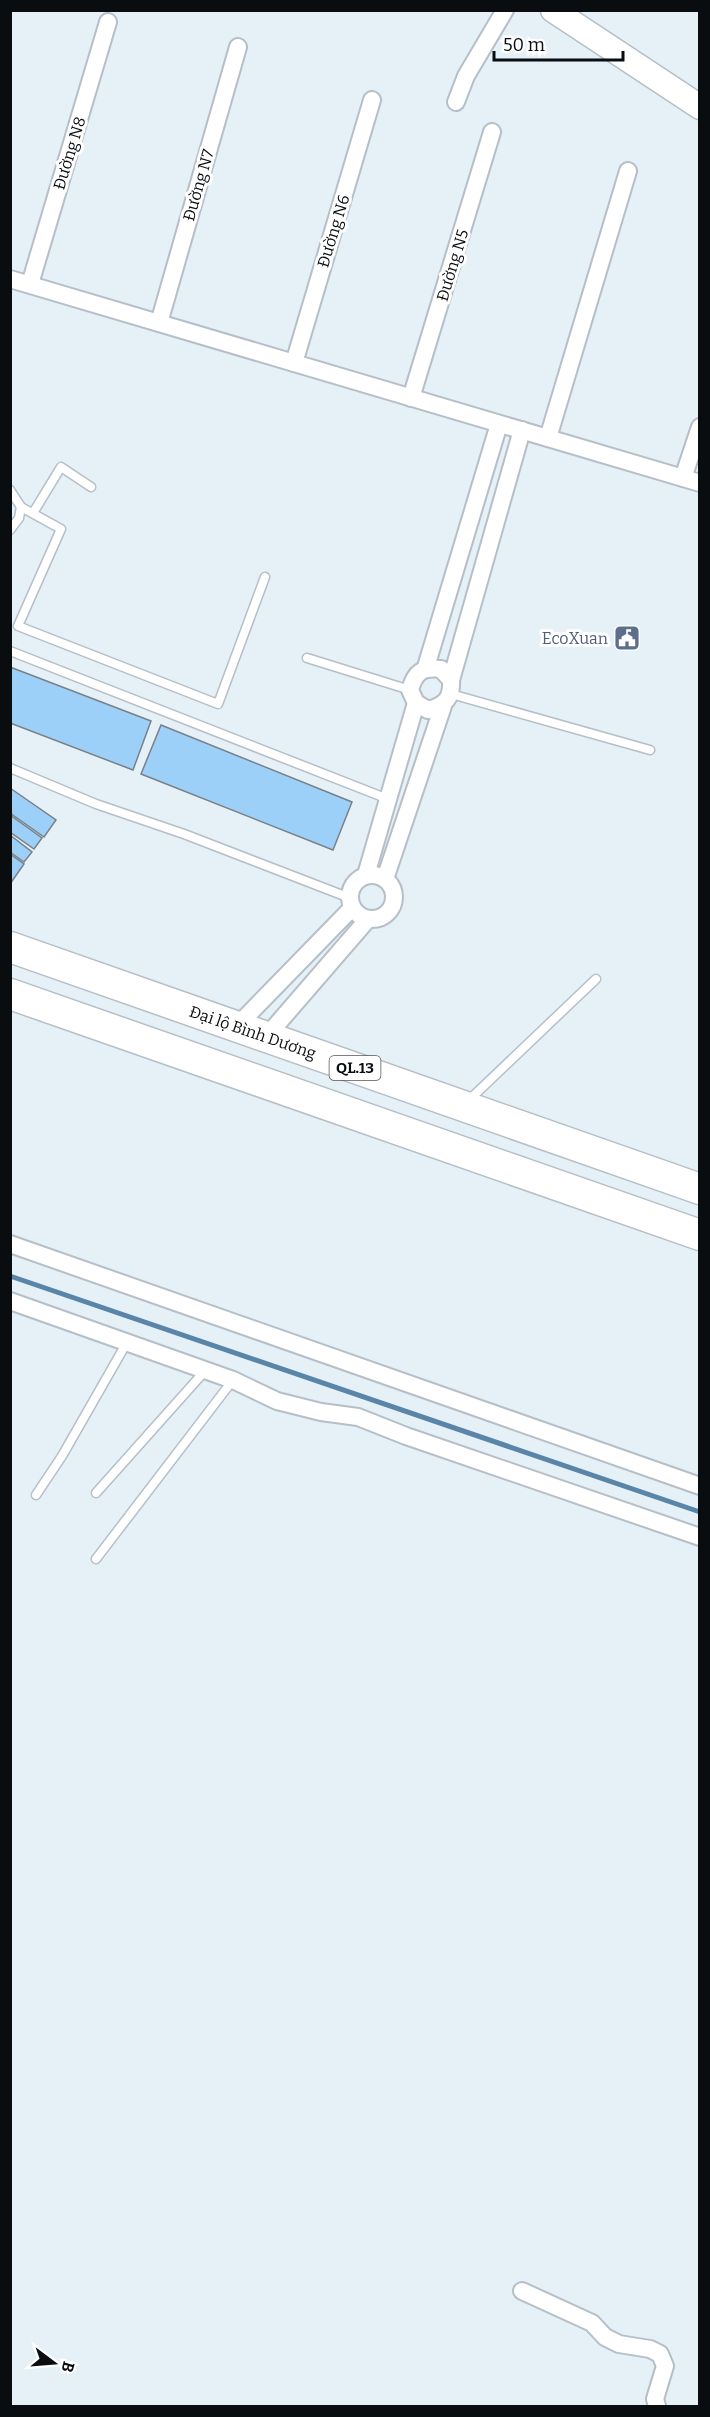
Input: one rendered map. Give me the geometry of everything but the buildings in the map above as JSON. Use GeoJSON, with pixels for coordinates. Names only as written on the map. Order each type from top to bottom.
{"type":"FeatureCollection","features":[{"type":"Feature","properties":{"kind":"highway","name":"Đại lộ Bình Dương"},"geometry":{"type":"LineString","coordinates":[[10,947],[699,1189]]}},
{"type":"Feature","properties":{"kind":"highway"},"geometry":{"type":"LineString","coordinates":[[10,994],[699,1235]]}},
{"type":"Feature","properties":{"kind":"highway"},"geometry":{"type":"LineString","coordinates":[[224,1070],[237,1026]]}},
{"type":"Feature","properties":{"kind":"highway"},"geometry":{"type":"LineString","coordinates":[[251,1080],[266,1037]]}},
{"type":"Feature","properties":{"kind":"street"},"geometry":{"type":"LineString","coordinates":[[456,102],[466,76],[505,10]]}},
{"type":"Feature","properties":{"kind":"street"},"geometry":{"type":"LineString","coordinates":[[553,10],[698,102]]}},
{"type":"Feature","properties":{"kind":"street","name":"Đường N8"},"geometry":{"type":"LineString","coordinates":[[30,284],[108,22]]}},
{"type":"Feature","properties":{"kind":"street","name":"Đường N7"},"geometry":{"type":"LineString","coordinates":[[159,323],[238,47]]}},
{"type":"Feature","properties":{"kind":"street","name":"Đường N6"},"geometry":{"type":"LineString","coordinates":[[294,363],[372,100]]}},
{"type":"Feature","properties":{"kind":"street","name":"Đường N5"},"geometry":{"type":"LineString","coordinates":[[411,398],[492,132]]}},
{"type":"Feature","properties":{"kind":"street"},"geometry":{"type":"LineString","coordinates":[[548,438],[628,171]]}},
{"type":"Feature","properties":{"kind":"street"},"geometry":{"type":"LineString","coordinates":[[10,279],[699,483]]}},
{"type":"Feature","properties":{"kind":"street"},"geometry":{"type":"LineString","coordinates":[[426,668],[499,424]]}},
{"type":"Feature","properties":{"kind":"street"},"geometry":{"type":"LineString","coordinates":[[683,478],[699,427]]}},
{"type":"Feature","properties":{"kind":"street"},"geometry":{"type":"LineString","coordinates":[[385,879],[448,693],[522,430]]}},
{"type":"Feature","properties":{"kind":"street"},"geometry":{"type":"LineString","coordinates":[[237,1026],[351,903],[354,884],[366,875],[388,799],[413,696],[414,675],[426,668],[441,669],[448,693]]}},
{"type":"Feature","properties":{"kind":"street"},"geometry":{"type":"LineString","coordinates":[[413,696],[428,710],[448,693]]}},
{"type":"Feature","properties":{"kind":"street"},"geometry":{"type":"LineString","coordinates":[[266,1037],[368,920],[380,918],[390,911],[394,900],[393,888],[385,879],[366,875]]}},
{"type":"Feature","properties":{"kind":"street"},"geometry":{"type":"LineString","coordinates":[[351,903],[368,920]]}},
{"type":"Feature","properties":{"kind":"street"},"geometry":{"type":"LineString","coordinates":[[10,1244],[699,1486]]}},
{"type":"Feature","properties":{"kind":"street"},"geometry":{"type":"LineString","coordinates":[[10,1300],[204,1372],[233,1380],[277,1401],[321,1412],[358,1417],[406,1436],[699,1537]]}},
{"type":"Feature","properties":{"kind":"street"},"geometry":{"type":"LineString","coordinates":[[522,2291],[562,2312],[585,2319],[605,2337],[619,2344],[650,2349],[660,2354],[665,2366],[655,2399],[657,2406]]}},
{"type":"Feature","properties":{"kind":"lane"},"geometry":{"type":"LineString","coordinates":[[33,513],[61,468],[91,487]]}},
{"type":"Feature","properties":{"kind":"lane"},"geometry":{"type":"LineString","coordinates":[[10,490],[21,507],[61,529],[18,626],[218,704],[265,576]]}},
{"type":"Feature","properties":{"kind":"lane"},"geometry":{"type":"LineString","coordinates":[[10,530],[19,518],[21,507]]}},
{"type":"Feature","properties":{"kind":"lane"},"geometry":{"type":"LineString","coordinates":[[10,651],[388,799]]}},
{"type":"Feature","properties":{"kind":"lane"},"geometry":{"type":"LineString","coordinates":[[307,658],[413,696]]}},
{"type":"Feature","properties":{"kind":"lane"},"geometry":{"type":"LineString","coordinates":[[448,693],[650,750]]}},
{"type":"Feature","properties":{"kind":"lane"},"geometry":{"type":"LineString","coordinates":[[10,768],[96,804],[184,834],[351,903]]}},
{"type":"Feature","properties":{"kind":"lane"},"geometry":{"type":"LineString","coordinates":[[464,1106],[596,979]]}},
{"type":"Feature","properties":{"kind":"lane"},"geometry":{"type":"LineString","coordinates":[[36,1495],[62,1456],[126,1344]]}},
{"type":"Feature","properties":{"kind":"lane"},"geometry":{"type":"LineString","coordinates":[[96,1493],[204,1372]]}},
{"type":"Feature","properties":{"kind":"lane"},"geometry":{"type":"LineString","coordinates":[[96,1559],[233,1380]]}},
{"type":"Feature","properties":{"kind":"waterway"},"geometry":{"type":"LineString","coordinates":[[10,1276],[700,1512]]}},
{"type":"Feature","properties":{"kind":"place","name":"EcoXuan"},"geometry":{"type":"Point","coordinates":[627,638]}}]}
